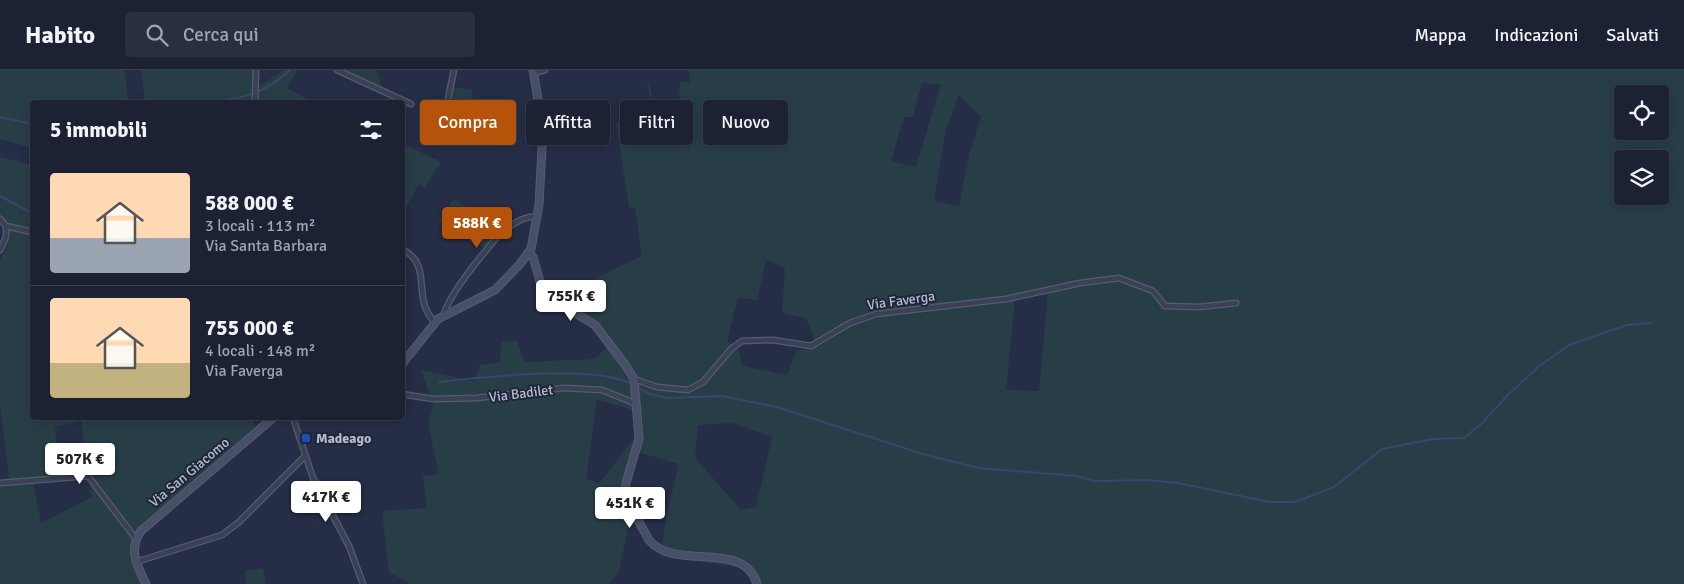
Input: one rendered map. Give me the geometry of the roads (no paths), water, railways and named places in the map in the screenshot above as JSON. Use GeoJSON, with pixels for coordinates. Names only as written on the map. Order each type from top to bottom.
{"type":"FeatureCollection","features":[{"type":"Feature","properties":{"kind":"street"},"geometry":{"type":"LineString","coordinates":[[255,100],[256,70]]}},
{"type":"Feature","properties":{"kind":"street"},"geometry":{"type":"LineString","coordinates":[[337,70],[402,100]]}},
{"type":"Feature","properties":{"kind":"street"},"geometry":{"type":"LineString","coordinates":[[345,73],[353,70]]}},
{"type":"Feature","properties":{"kind":"street"},"geometry":{"type":"LineString","coordinates":[[448,100],[454,70]]}},
{"type":"Feature","properties":{"kind":"street"},"geometry":{"type":"LineString","coordinates":[[405,360],[435,322],[444,315],[495,290],[529,252],[533,242],[541,183],[543,129],[534,71],[546,70]]}},
{"type":"Feature","properties":{"kind":"street"},"geometry":{"type":"LineString","coordinates":[[405,101],[411,104]]}},
{"type":"Feature","properties":{"kind":"street"},"geometry":{"type":"LineString","coordinates":[[444,315],[455,292],[500,234],[526,217],[536,216]]}},
{"type":"Feature","properties":{"kind":"street"},"geometry":{"type":"LineString","coordinates":[[0,219],[6,226],[30,232]]}},
{"type":"Feature","properties":{"kind":"street"},"geometry":{"type":"LineString","coordinates":[[0,250],[6,237],[6,226]]}},
{"type":"Feature","properties":{"kind":"street"},"geometry":{"type":"LineString","coordinates":[[405,252],[417,262],[421,273],[422,302],[428,316],[435,322]]}},
{"type":"Feature","properties":{"kind":"street"},"geometry":{"type":"LineString","coordinates":[[529,252],[533,257],[543,292],[552,300],[595,325],[634,379],[638,439],[624,490],[627,501],[649,540],[654,546],[666,552],[740,562],[752,571],[757,584]]}},
{"type":"Feature","properties":{"kind":"street","name":"Via Faverga"},"geometry":{"type":"LineString","coordinates":[[634,379],[657,387],[688,390],[707,379],[732,348],[742,341],[773,340],[811,346],[850,323],[868,316],[1006,299],[1119,278],[1153,291],[1165,306],[1199,307],[1236,303]]}},
{"type":"Feature","properties":{"kind":"street","name":"Via Badilet"},"geometry":{"type":"LineString","coordinates":[[405,395],[423,399],[476,398],[564,388],[602,390],[636,404]]}},
{"type":"Feature","properties":{"kind":"street","name":"Via San Giacomo"},"geometry":{"type":"LineString","coordinates":[[136,539],[144,527],[271,420]]}},
{"type":"Feature","properties":{"kind":"street"},"geometry":{"type":"LineString","coordinates":[[294,420],[313,478],[349,546],[363,584]]}},
{"type":"Feature","properties":{"kind":"street"},"geometry":{"type":"LineString","coordinates":[[136,562],[222,535],[239,522],[305,456]]}},
{"type":"Feature","properties":{"kind":"street"},"geometry":{"type":"LineString","coordinates":[[0,483],[88,476],[136,539],[134,548],[136,562],[146,584]]}},
{"type":"Feature","properties":{"kind":"waterway"},"geometry":{"type":"LineString","coordinates":[[219,100],[248,95],[262,90],[290,70]]}},
{"type":"Feature","properties":{"kind":"waterway"},"geometry":{"type":"LineString","coordinates":[[0,117],[30,124]]}},
{"type":"Feature","properties":{"kind":"waterway"},"geometry":{"type":"LineString","coordinates":[[0,196],[30,212]]}},
{"type":"Feature","properties":{"kind":"waterway"},"geometry":{"type":"LineString","coordinates":[[638,388],[650,394],[667,398],[722,396],[777,407],[926,455],[979,468],[1076,476],[1094,481],[1149,480],[1178,483],[1269,502],[1295,502],[1334,487],[1382,449],[1433,439],[1464,438],[1480,425],[1538,367],[1569,345],[1627,325],[1651,323]]}},
{"type":"Feature","properties":{"kind":"waterway"},"geometry":{"type":"LineString","coordinates":[[439,382],[510,375],[566,373],[615,378],[632,384]]}},
{"type":"Feature","properties":{"kind":"place","name":"Madeago"},"geometry":{"type":"Point","coordinates":[306,438]}}]}
